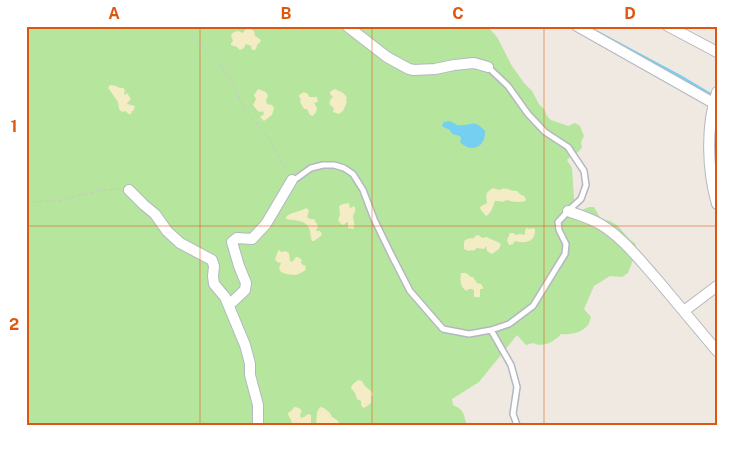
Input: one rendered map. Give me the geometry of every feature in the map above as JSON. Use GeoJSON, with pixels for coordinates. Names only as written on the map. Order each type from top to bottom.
{"type":"FeatureCollection","features":[{"type":"Feature","properties":{"kind":"street"},"geometry":{"type":"LineString","coordinates":[[347,26],[387,58],[409,69],[436,69],[474,63],[488,67]]}},
{"type":"Feature","properties":{"kind":"street"},"geometry":{"type":"LineString","coordinates":[[578,26],[715,104]]}},
{"type":"Feature","properties":{"kind":"street"},"geometry":{"type":"LineString","coordinates":[[668,26],[717,52]]}},
{"type":"Feature","properties":{"kind":"street"},"geometry":{"type":"LineString","coordinates":[[717,92],[709,144],[710,171],[717,204]]}},
{"type":"Feature","properties":{"kind":"street"},"geometry":{"type":"LineString","coordinates":[[229,305],[245,290],[246,283],[232,242],[237,238],[252,240],[257,235],[266,224],[292,180]]}},
{"type":"Feature","properties":{"kind":"street"},"geometry":{"type":"LineString","coordinates":[[129,190],[144,206],[155,214],[180,243],[212,260],[214,284],[229,305],[245,344],[250,364],[250,375],[258,405],[258,425]]}},
{"type":"Feature","properties":{"kind":"street"},"geometry":{"type":"LineString","coordinates":[[568,211],[584,216],[599,224],[612,232],[629,247],[717,351]]}},
{"type":"Feature","properties":{"kind":"street"},"geometry":{"type":"LineString","coordinates":[[684,311],[717,286]]}},
{"type":"Feature","properties":{"kind":"lane"},"geometry":{"type":"LineString","coordinates":[[292,180],[311,168],[323,165],[334,164],[352,174],[363,190],[374,219],[410,291],[443,329],[469,334],[510,324],[534,306],[565,254],[566,244],[559,230],[558,222],[581,199],[586,185],[584,171],[568,146],[545,132],[528,114],[508,86],[488,67]]}},
{"type":"Feature","properties":{"kind":"lane"},"geometry":{"type":"LineString","coordinates":[[491,330],[511,365],[516,387],[513,414],[517,425]]}},
{"type":"Feature","properties":{"kind":"path"},"geometry":{"type":"LineString","coordinates":[[180,26],[218,61],[235,88],[244,110],[265,133],[292,180]]}},
{"type":"Feature","properties":{"kind":"path"},"geometry":{"type":"LineString","coordinates":[[26,201],[59,201],[101,190],[116,188],[129,190]]}},
{"type":"Feature","properties":{"kind":"green space"},"geometry":{"type":"Polygon","coordinates":[[[26,26],[487,26],[497,37],[512,66],[532,91],[547,116],[551,120],[568,126],[575,123],[580,126],[584,136],[581,142],[582,148],[567,160],[572,168],[575,213],[589,207],[594,207],[601,219],[610,221],[618,226],[635,243],[637,249],[628,273],[622,277],[610,276],[594,286],[584,309],[591,317],[588,325],[579,332],[561,334],[552,342],[541,345],[533,343],[526,345],[517,335],[479,382],[452,399],[453,405],[463,413],[467,425],[26,425],[26,26]]]}},
{"type":"Feature","properties":{"kind":"sand"},"geometry":{"type":"Polygon","coordinates":[[[249,28],[261,40],[256,49],[252,50],[251,46],[246,44],[240,50],[231,45],[233,41],[231,35],[234,32],[243,33],[249,28]]]}},
{"type":"Feature","properties":{"kind":"sand"},"geometry":{"type":"Polygon","coordinates":[[[110,85],[125,90],[124,94],[127,93],[131,99],[127,104],[135,106],[131,114],[125,111],[122,112],[119,109],[118,102],[108,88],[110,85]]]}},
{"type":"Feature","properties":{"kind":"sand"},"geometry":{"type":"Polygon","coordinates":[[[258,89],[266,92],[268,96],[267,104],[272,105],[274,108],[272,115],[264,121],[260,117],[264,114],[263,111],[260,112],[253,105],[256,99],[254,95],[258,89]]]}},
{"type":"Feature","properties":{"kind":"sand"},"geometry":{"type":"Polygon","coordinates":[[[335,89],[347,97],[343,111],[339,114],[333,112],[334,108],[330,105],[333,97],[330,92],[335,89]]]}},
{"type":"Feature","properties":{"kind":"sand"},"geometry":{"type":"Polygon","coordinates":[[[304,92],[309,97],[317,97],[318,101],[314,103],[317,108],[313,116],[310,115],[307,109],[304,109],[300,102],[299,95],[304,92]]]}},
{"type":"Feature","properties":{"kind":"sand"},"geometry":{"type":"Polygon","coordinates":[[[493,188],[517,191],[526,199],[521,202],[495,201],[491,212],[486,216],[480,207],[487,203],[487,194],[493,188]]]}},
{"type":"Feature","properties":{"kind":"sand"},"geometry":{"type":"Polygon","coordinates":[[[349,203],[350,208],[354,206],[355,209],[353,229],[348,228],[348,222],[343,225],[338,220],[340,215],[339,206],[349,203]]]}},
{"type":"Feature","properties":{"kind":"sand"},"geometry":{"type":"Polygon","coordinates":[[[306,208],[309,210],[307,217],[314,219],[318,226],[316,231],[320,231],[322,234],[314,241],[312,241],[309,228],[305,223],[286,219],[290,214],[306,208]]]}},
{"type":"Feature","properties":{"kind":"sand"},"geometry":{"type":"Polygon","coordinates":[[[527,228],[535,229],[532,239],[526,242],[515,241],[509,245],[507,240],[510,233],[524,235],[527,228]]]}},
{"type":"Feature","properties":{"kind":"sand"},"geometry":{"type":"Polygon","coordinates":[[[478,235],[501,244],[499,249],[492,254],[487,251],[486,246],[484,249],[477,248],[473,251],[464,249],[465,240],[478,235]]]}},
{"type":"Feature","properties":{"kind":"sand"},"geometry":{"type":"Polygon","coordinates":[[[279,250],[289,253],[290,261],[292,262],[296,257],[302,260],[301,263],[306,266],[305,271],[294,275],[281,272],[279,268],[281,263],[275,259],[279,250]]]}},
{"type":"Feature","properties":{"kind":"sand"},"geometry":{"type":"Polygon","coordinates":[[[461,273],[466,273],[473,277],[477,283],[481,284],[483,289],[480,289],[480,297],[474,297],[474,290],[468,289],[467,291],[463,288],[461,273]]]}},
{"type":"Feature","properties":{"kind":"sand"},"geometry":{"type":"Polygon","coordinates":[[[358,380],[362,381],[373,394],[371,403],[363,408],[361,401],[357,399],[351,388],[358,380]]]}},
{"type":"Feature","properties":{"kind":"sand"},"geometry":{"type":"Polygon","coordinates":[[[294,407],[299,408],[302,412],[300,414],[301,418],[308,414],[311,415],[311,424],[292,425],[288,413],[294,407]]]}},
{"type":"Feature","properties":{"kind":"sand"},"geometry":{"type":"Polygon","coordinates":[[[320,407],[330,413],[341,425],[316,425],[317,412],[320,407]]]}},
{"type":"Feature","properties":{"kind":"water"},"geometry":{"type":"Polygon","coordinates":[[[449,121],[457,125],[478,124],[485,131],[483,141],[477,147],[469,148],[464,146],[460,142],[460,136],[452,134],[450,130],[443,127],[444,122],[449,121]]]}},
{"type":"Feature","properties":{"kind":"waterway"},"geometry":{"type":"LineString","coordinates":[[590,28],[712,95]]}}]}
